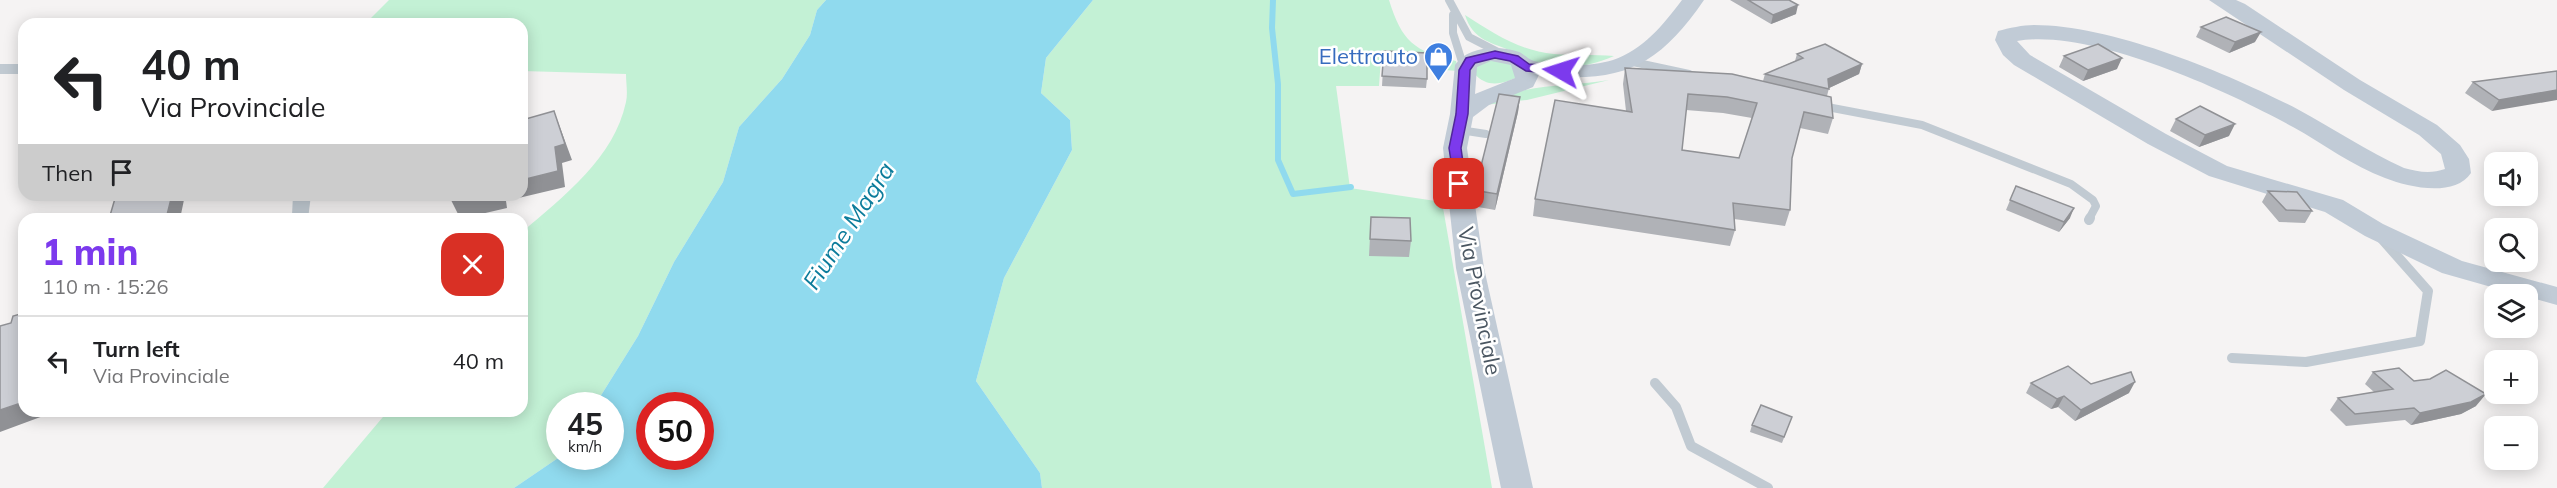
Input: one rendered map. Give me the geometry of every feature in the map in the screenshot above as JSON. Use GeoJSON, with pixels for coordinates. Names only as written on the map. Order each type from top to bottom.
{"type":"FeatureCollection","features":[{"type":"Feature","properties":{"kind":"street"},"geometry":{"type":"LineString","coordinates":[[1518,80],[1505,56],[1477,57],[1470,60],[1465,72],[1477,84],[1518,80],[1579,81],[1625,65],[1659,43],[1693,0]]}},
{"type":"Feature","properties":{"kind":"street"},"geometry":{"type":"LineString","coordinates":[[2220,0],[2246,13],[2352,85],[2435,136],[2455,156],[2459,166],[2458,172],[2450,178],[2433,180],[2386,170],[2290,114],[2253,97],[2188,70],[2084,38],[2025,31],[2006,36],[2005,40],[2011,52],[2022,60],[2208,166],[2334,206],[2374,230],[2452,267],[2557,296]]}},
{"type":"Feature","properties":{"kind":"street"},"geometry":{"type":"LineString","coordinates":[[0,69],[18,69]]}},
{"type":"Feature","properties":{"kind":"street","name":"Via Provinciale"},"geometry":{"type":"LineString","coordinates":[[1465,72],[1456,163],[1470,268],[1517,488]]}},
{"type":"Feature","properties":{"kind":"street"},"geometry":{"type":"LineString","coordinates":[[1460,122],[1481,100],[1518,80]]}},
{"type":"Feature","properties":{"kind":"lane"},"geometry":{"type":"LineString","coordinates":[[1449,0],[1453,12],[1469,37],[1505,56]]}},
{"type":"Feature","properties":{"kind":"lane"},"geometry":{"type":"LineString","coordinates":[[1453,12],[1453,33],[1465,72]]}},
{"type":"Feature","properties":{"kind":"lane"},"geometry":{"type":"LineString","coordinates":[[1625,65],[1700,76]]}},
{"type":"Feature","properties":{"kind":"lane"},"geometry":{"type":"LineString","coordinates":[[1808,103],[1922,125],[2071,184],[2093,200],[2096,206],[2089,220]]}},
{"type":"Feature","properties":{"kind":"lane"},"geometry":{"type":"LineString","coordinates":[[1460,122],[1486,134]]}},
{"type":"Feature","properties":{"kind":"lane"},"geometry":{"type":"LineString","coordinates":[[2232,358],[2306,362],[2420,341],[2428,291],[2374,230]]}},
{"type":"Feature","properties":{"kind":"lane"},"geometry":{"type":"LineString","coordinates":[[1655,383],[1676,407],[1691,447],[1768,488]]}},
{"type":"Feature","properties":{"kind":"green space"},"geometry":{"type":"Polygon","coordinates":[[[389,0],[826,0],[817,10],[810,35],[782,79],[739,127],[723,182],[674,262],[638,336],[603,392],[546,392],[546,466],[514,488],[323,488],[383,417],[528,417],[528,227],[570,190],[599,158],[620,122],[627,92],[626,74],[528,71],[528,18],[371,18],[389,0]]]}},
{"type":"Feature","properties":{"kind":"green space"},"geometry":{"type":"Polygon","coordinates":[[[1093,0],[1389,0],[1399,26],[1412,42],[1430,53],[1456,61],[1459,71],[1428,69],[1428,62],[1381,59],[1379,86],[1336,86],[1350,188],[1442,202],[1492,488],[1042,488],[1040,473],[976,381],[1004,278],[1072,150],[1070,120],[1041,93],[1046,58],[1093,0]]]}},
{"type":"Feature","properties":{"kind":"green space"},"geometry":{"type":"Polygon","coordinates":[[[1465,15],[1496,34],[1530,49],[1554,54],[1614,56],[1575,67],[1545,67],[1485,40],[1473,30],[1465,15]]]}},
{"type":"Feature","properties":{"kind":"green space"},"geometry":{"type":"Polygon","coordinates":[[[1483,60],[1510,61],[1522,75],[1503,82],[1485,82],[1474,73],[1475,66],[1483,60]]]}},
{"type":"Feature","properties":{"kind":"green space"},"geometry":{"type":"Polygon","coordinates":[[[1609,80],[1527,100],[1485,105],[1529,89],[1609,80]]]}},
{"type":"Feature","properties":{"kind":"water","name":"Fiume Magra"},"geometry":{"type":"Polygon","coordinates":[[[826,0],[1093,0],[1046,58],[1041,93],[1070,120],[1072,150],[1004,278],[976,381],[1040,473],[1042,488],[514,488],[546,466],[546,470],[624,470],[624,392],[603,392],[638,336],[674,262],[723,182],[739,127],[782,79],[810,35],[817,10],[826,0]]]}},
{"type":"Feature","properties":{"kind":"building"},"geometry":{"type":"Polygon","coordinates":[[[1748,0],[1789,0],[1798,5],[1773,15],[1748,0]]]}},
{"type":"Feature","properties":{"kind":"building"},"geometry":{"type":"Polygon","coordinates":[[[2226,17],[2261,32],[2235,42],[2201,27],[2226,17]]]}},
{"type":"Feature","properties":{"kind":"building"},"geometry":{"type":"Polygon","coordinates":[[[1825,44],[1862,64],[1828,79],[1829,89],[1765,74],[1803,58],[1797,54],[1825,44]]]}},
{"type":"Feature","properties":{"kind":"building"},"geometry":{"type":"Polygon","coordinates":[[[2098,44],[2122,58],[2088,70],[2064,56],[2098,44]]]}},
{"type":"Feature","properties":{"kind":"building"},"geometry":{"type":"Polygon","coordinates":[[[1384,51],[1427,53],[1427,79],[1382,76],[1384,51]]]}},
{"type":"Feature","properties":{"kind":"building"},"geometry":{"type":"Polygon","coordinates":[[[1625,68],[1732,74],[1831,97],[1833,118],[1804,112],[1792,158],[1790,210],[1733,203],[1735,230],[1535,199],[1555,100],[1632,112],[1625,68]],[[1688,94],[1682,150],[1739,158],[1757,103],[1727,97],[1688,94]]]}},
{"type":"Feature","properties":{"kind":"building"},"geometry":{"type":"Polygon","coordinates":[[[2557,71],[2557,90],[2499,100],[2473,82],[2557,71]]]}},
{"type":"Feature","properties":{"kind":"building"},"geometry":{"type":"Polygon","coordinates":[[[1499,94],[1520,97],[1497,194],[1479,191],[1478,178],[1499,94]]]}},
{"type":"Feature","properties":{"kind":"building"},"geometry":{"type":"Polygon","coordinates":[[[2200,106],[2235,124],[2205,135],[2176,119],[2200,106]]]}},
{"type":"Feature","properties":{"kind":"building"},"geometry":{"type":"Polygon","coordinates":[[[554,111],[565,144],[555,147],[558,171],[528,178],[528,118],[554,111]]]}},
{"type":"Feature","properties":{"kind":"building"},"geometry":{"type":"Polygon","coordinates":[[[2016,186],[2074,208],[2064,222],[2010,200],[2016,186]]]}},
{"type":"Feature","properties":{"kind":"building"},"geometry":{"type":"Polygon","coordinates":[[[2268,191],[2297,192],[2312,211],[2286,210],[2268,191]]]}},
{"type":"Feature","properties":{"kind":"building"},"geometry":{"type":"Polygon","coordinates":[[[114,201],[170,201],[168,213],[111,213],[114,201]]]}},
{"type":"Feature","properties":{"kind":"building"},"geometry":{"type":"Polygon","coordinates":[[[1371,217],[1410,218],[1411,241],[1370,239],[1371,217]]]}},
{"type":"Feature","properties":{"kind":"building"},"geometry":{"type":"Polygon","coordinates":[[[18,315],[18,404],[0,410],[0,326],[11,323],[13,316],[18,315]]]}},
{"type":"Feature","properties":{"kind":"building"},"geometry":{"type":"Polygon","coordinates":[[[2068,366],[2091,384],[2131,372],[2135,382],[2081,410],[2064,396],[2057,399],[2031,383],[2068,366]]]}},
{"type":"Feature","properties":{"kind":"building"},"geometry":{"type":"Polygon","coordinates":[[[2399,368],[2414,381],[2430,379],[2446,370],[2484,393],[2484,395],[2471,402],[2420,413],[2414,408],[2355,414],[2338,398],[2393,389],[2373,372],[2399,368]]]}},
{"type":"Feature","properties":{"kind":"building"},"geometry":{"type":"Polygon","coordinates":[[[1761,405],[1792,417],[1784,437],[1752,425],[1761,405]]]}},
{"type":"Feature","properties":{"kind":"waterway"},"geometry":{"type":"LineString","coordinates":[[1273,0],[1272,28],[1278,84],[1278,160],[1293,194],[1351,187]]}},
{"type":"Feature","properties":{"kind":"place","name":"Elettrauto"},"geometry":{"type":"Point","coordinates":[1439,82]}},
{"type":"Feature","properties":{"kind":"route"},"geometry":{"type":"LineString","coordinates":[[1459,184],[1455,148],[1462,114],[1465,70],[1470,60],[1495,54],[1514,58],[1526,67],[1561,71]]}}]}
